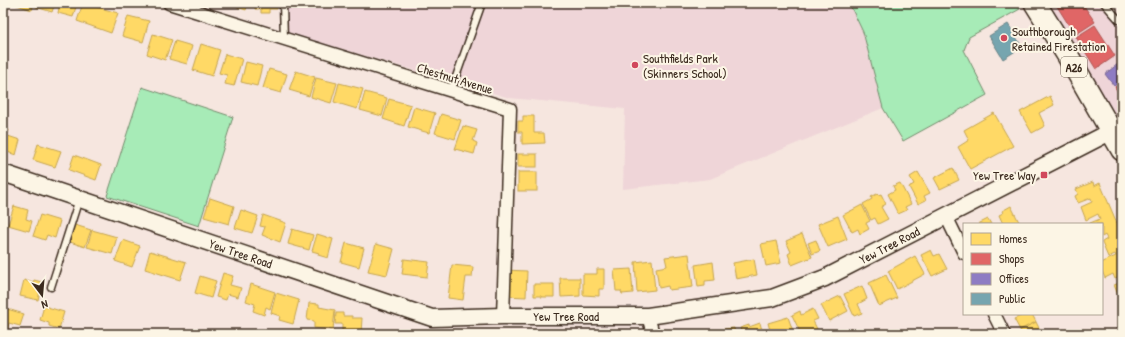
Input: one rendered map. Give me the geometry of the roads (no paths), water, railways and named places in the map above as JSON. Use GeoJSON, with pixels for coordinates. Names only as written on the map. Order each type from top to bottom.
{"type":"FeatureCollection","features":[{"type":"Feature","properties":{"kind":"highway","name":"A26"},"geometry":{"type":"LineString","coordinates":[[1035,3],[1122,150]]}},
{"type":"Feature","properties":{"kind":"street","name":"Chestnut Avenue"},"geometry":{"type":"LineString","coordinates":[[169,3],[196,7],[284,39],[510,109],[503,316]]}},
{"type":"Feature","properties":{"kind":"street","name":"Yew Tree Road"},"geometry":{"type":"LineString","coordinates":[[3,173],[432,318],[503,316],[648,316],[772,298],[825,278],[1112,131]]}},
{"type":"Feature","properties":{"kind":"street"},"geometry":{"type":"LineString","coordinates":[[946,216],[963,251]]}},
{"type":"Feature","properties":{"kind":"street"},"geometry":{"type":"LineString","coordinates":[[994,315],[1004,334]]}},
{"type":"Feature","properties":{"kind":"street"},"geometry":{"type":"LineString","coordinates":[[648,316],[653,334]]}},
{"type":"Feature","properties":{"kind":"lane"},"geometry":{"type":"LineString","coordinates":[[284,3],[284,39]]}},
{"type":"Feature","properties":{"kind":"lane"},"geometry":{"type":"LineString","coordinates":[[451,91],[482,3]]}},
{"type":"Feature","properties":{"kind":"lane"},"geometry":{"type":"LineString","coordinates":[[1104,3],[1119,20]]}},
{"type":"Feature","properties":{"kind":"lane"},"geometry":{"type":"LineString","coordinates":[[51,287],[79,199]]}},
{"type":"Feature","properties":{"kind":"place","name":"Southborough Retained Firestation"},"geometry":{"type":"Point","coordinates":[1004,38]}},
{"type":"Feature","properties":{"kind":"place","name":"Southfields Park (Skinners School)"},"geometry":{"type":"Point","coordinates":[635,65]}},
{"type":"Feature","properties":{"kind":"place","name":"Yew Tree Way"},"geometry":{"type":"Point","coordinates":[1044,175]}}]}
